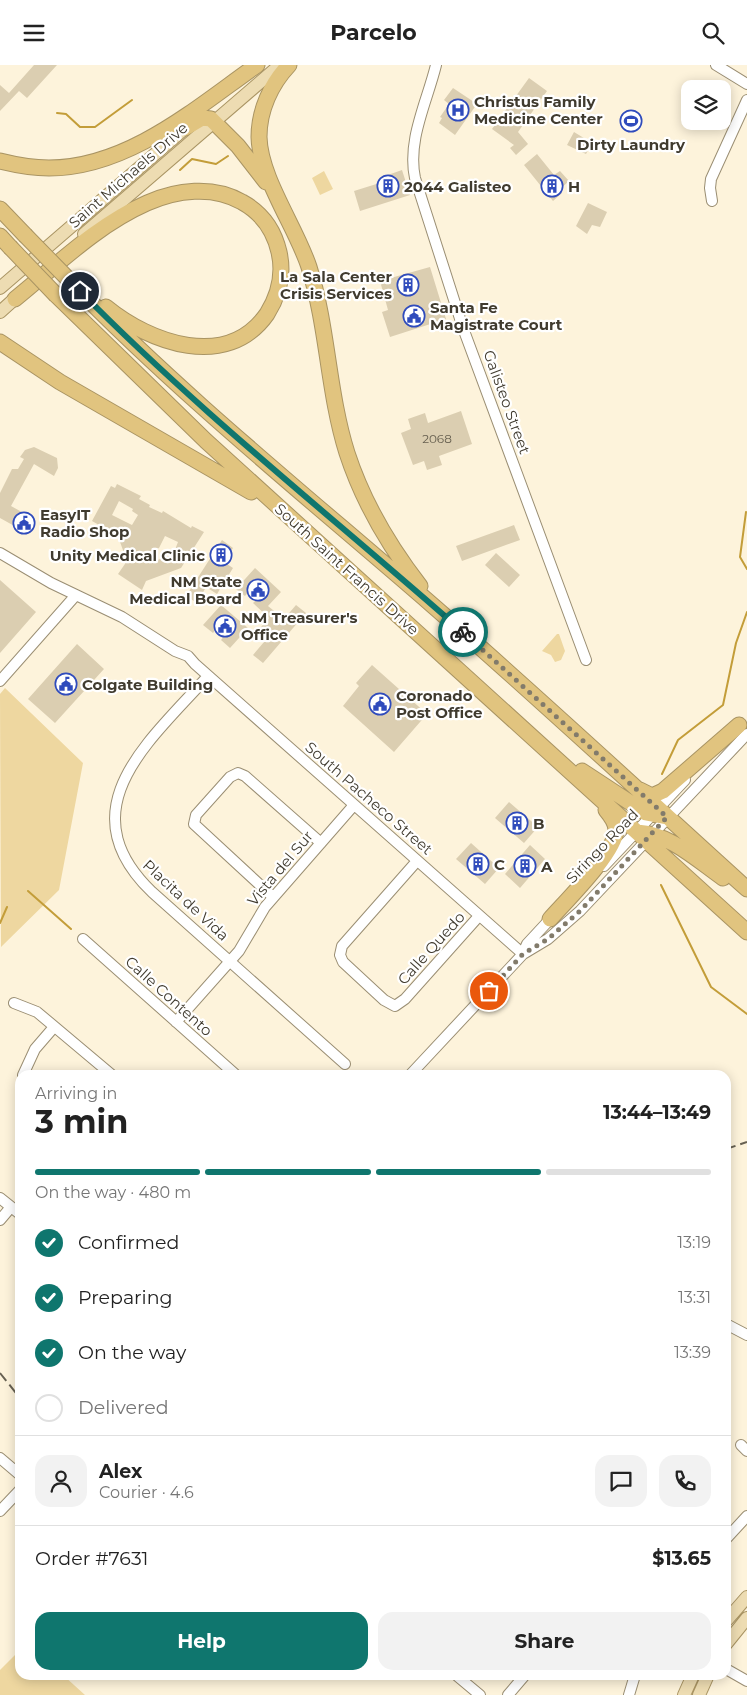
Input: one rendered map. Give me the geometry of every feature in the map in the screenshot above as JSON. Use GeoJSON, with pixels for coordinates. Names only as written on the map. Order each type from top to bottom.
{"type":"FeatureCollection","features":[{"type":"Feature","properties":{"kind":"highway"},"geometry":{"type":"LineString","coordinates":[[0,161],[49,168],[76,166],[103,159],[135,145],[172,125],[257,65]]}},
{"type":"Feature","properties":{"kind":"highway"},"geometry":{"type":"LineString","coordinates":[[289,65],[271,90],[260,126],[262,158],[302,248],[315,289],[339,417],[354,472],[372,513],[393,549],[422,589],[452,623]]}},
{"type":"Feature","properties":{"kind":"highway"},"geometry":{"type":"LineString","coordinates":[[185,128],[202,118],[214,121],[251,163],[281,204]]}},
{"type":"Feature","properties":{"kind":"highway"},"geometry":{"type":"LineString","coordinates":[[15,299],[105,227],[148,203],[186,192],[222,193],[250,207],[270,229],[277,243],[281,262],[281,277],[277,294],[263,319],[241,337],[211,347],[175,344],[145,332],[121,319],[71,280]]}},
{"type":"Feature","properties":{"kind":"highway","name":"South Saint Francis Drive"},"geometry":{"type":"LineString","coordinates":[[0,209],[127,339],[188,395],[452,623],[636,788],[659,814],[747,889]]}},
{"type":"Feature","properties":{"kind":"highway","name":"South Saint Francis Drive"},"geometry":{"type":"LineString","coordinates":[[5,242],[167,405],[518,724],[646,835],[747,932]]}},
{"type":"Feature","properties":{"kind":"highway"},"geometry":{"type":"LineString","coordinates":[[0,342],[60,382]]}},
{"type":"Feature","properties":{"kind":"highway"},"geometry":{"type":"LineString","coordinates":[[0,357],[33,368],[60,382],[239,483],[312,538]]}},
{"type":"Feature","properties":{"kind":"highway"},"geometry":{"type":"LineString","coordinates":[[518,724],[593,779],[639,809],[659,814]]}},
{"type":"Feature","properties":{"kind":"highway"},"geometry":{"type":"LineString","coordinates":[[636,788],[652,796],[662,791],[744,726]]}},
{"type":"Feature","properties":{"kind":"highway"},"geometry":{"type":"LineString","coordinates":[[550,919],[600,863],[614,841],[616,829],[609,813],[566,767]]}},
{"type":"Feature","properties":{"kind":"highway"},"geometry":{"type":"LineString","coordinates":[[646,835],[664,837],[747,894]]}},
{"type":"Feature","properties":{"kind":"main road","name":"Saint Michaels Drive"},"geometry":{"type":"LineString","coordinates":[[0,288],[257,65]]}},
{"type":"Feature","properties":{"kind":"main road","name":"Saint Michaels Drive"},"geometry":{"type":"LineString","coordinates":[[0,312],[58,257],[280,65]]}},
{"type":"Feature","properties":{"kind":"main road"},"geometry":{"type":"LineString","coordinates":[[731,1615],[747,1597]]}},
{"type":"Feature","properties":{"kind":"main road"},"geometry":{"type":"LineString","coordinates":[[731,1639],[747,1619]]}},
{"type":"Feature","properties":{"kind":"main road"},"geometry":{"type":"LineString","coordinates":[[684,1695],[691,1680]]}},
{"type":"Feature","properties":{"kind":"main road"},"geometry":{"type":"LineString","coordinates":[[699,1695],[706,1680]]}},
{"type":"Feature","properties":{"kind":"street","name":"Galisteo Street"},"geometry":{"type":"LineString","coordinates":[[436,65],[414,141],[412,163],[415,178],[463,328],[586,660]]}},
{"type":"Feature","properties":{"kind":"street"},"geometry":{"type":"LineString","coordinates":[[716,65],[747,84]]}},
{"type":"Feature","properties":{"kind":"street"},"geometry":{"type":"LineString","coordinates":[[712,201],[711,179],[747,100]]}},
{"type":"Feature","properties":{"kind":"street","name":"South Pacheco Street"},"geometry":{"type":"LineString","coordinates":[[0,553],[31,572],[122,617],[175,651],[183,662],[195,665],[523,954]]}},
{"type":"Feature","properties":{"kind":"street"},"geometry":{"type":"LineString","coordinates":[[0,681],[76,595]]}},
{"type":"Feature","properties":{"kind":"street","name":"Placita de Vida"},"geometry":{"type":"LineString","coordinates":[[208,676],[131,765],[123,780],[117,799],[117,829],[125,858],[137,876],[345,1064]]}},
{"type":"Feature","properties":{"kind":"street","name":"Siringo Road"},"geometry":{"type":"LineString","coordinates":[[415,1070],[523,954],[548,939],[580,911],[646,835],[659,814],[744,726]]}},
{"type":"Feature","properties":{"kind":"street"},"geometry":{"type":"LineString","coordinates":[[273,897],[196,828],[193,822],[196,815],[230,777],[240,774],[321,843]]}},
{"type":"Feature","properties":{"kind":"street","name":"Vista del Sur"},"geometry":{"type":"LineString","coordinates":[[176,1022],[243,945],[259,916],[273,897],[354,805]]}},
{"type":"Feature","properties":{"kind":"street","name":"Siringo Road"},"geometry":{"type":"LineString","coordinates":[[523,954],[527,944],[550,919],[646,835],[659,814]]}},
{"type":"Feature","properties":{"kind":"street","name":"Calle Quedo"},"geometry":{"type":"LineString","coordinates":[[417,861],[342,946],[340,955],[343,962],[384,1000],[395,1006],[405,999],[479,915]]}},
{"type":"Feature","properties":{"kind":"street","name":"Calle Contento"},"geometry":{"type":"LineString","coordinates":[[83,939],[230,1070]]}},
{"type":"Feature","properties":{"kind":"street"},"geometry":{"type":"LineString","coordinates":[[14,1003],[33,1010],[106,1070]]}},
{"type":"Feature","properties":{"kind":"street"},"geometry":{"type":"LineString","coordinates":[[26,1070],[36,1049],[54,1027]]}},
{"type":"Feature","properties":{"kind":"street"},"geometry":{"type":"LineString","coordinates":[[0,1198],[15,1210]]}},
{"type":"Feature","properties":{"kind":"street"},"geometry":{"type":"LineString","coordinates":[[0,1220],[11,1207]]}},
{"type":"Feature","properties":{"kind":"street"},"geometry":{"type":"LineString","coordinates":[[731,1327],[747,1335]]}},
{"type":"Feature","properties":{"kind":"street"},"geometry":{"type":"LineString","coordinates":[[0,1458],[15,1471]]}},
{"type":"Feature","properties":{"kind":"street"},"geometry":{"type":"LineString","coordinates":[[0,1511],[15,1495]]}},
{"type":"Feature","properties":{"kind":"street"},"geometry":{"type":"LineString","coordinates":[[731,1534],[747,1516]]}},
{"type":"Feature","properties":{"kind":"street"},"geometry":{"type":"LineString","coordinates":[[731,1672],[747,1681]]}},
{"type":"Feature","properties":{"kind":"street"},"geometry":{"type":"LineString","coordinates":[[462,1680],[480,1695]]}},
{"type":"Feature","properties":{"kind":"street"},"geometry":{"type":"LineString","coordinates":[[508,1695],[521,1680]]}},
{"type":"Feature","properties":{"kind":"street"},"geometry":{"type":"LineString","coordinates":[[629,1695],[634,1680]]}},
{"type":"Feature","properties":{"kind":"shaded area"},"geometry":{"type":"Polygon","coordinates":[[[324,171],[333,189],[320,195],[312,178],[324,171]]]}},
{"type":"Feature","properties":{"kind":"shaded area"},"geometry":{"type":"Polygon","coordinates":[[[559,634],[565,651],[561,660],[555,662],[551,655],[542,651],[559,634]]]}},
{"type":"Feature","properties":{"kind":"shaded area"},"geometry":{"type":"Polygon","coordinates":[[[5,688],[83,763],[59,890],[1,947],[0,694],[5,688]]]}},
{"type":"Feature","properties":{"kind":"shaded area"},"geometry":{"type":"Polygon","coordinates":[[[15,1655],[15,1680],[68,1680],[85,1695],[0,1695],[0,1670],[15,1655]]]}},
{"type":"Feature","properties":{"kind":"building"},"geometry":{"type":"Polygon","coordinates":[[[34,65],[57,65],[27,98],[19,91],[0,111],[0,85],[9,93],[34,65]]]}},
{"type":"Feature","properties":{"kind":"building"},"geometry":{"type":"Polygon","coordinates":[[[529,78],[547,91],[518,132],[528,144],[516,155],[510,148],[514,145],[492,129],[529,78]]]}},
{"type":"Feature","properties":{"kind":"building","name":"Christus Family Medicine Center"},"geometry":{"type":"Polygon","coordinates":[[[453,88],[477,104],[455,135],[439,123],[442,118],[440,117],[449,104],[444,100],[453,88]]]}},
{"type":"Feature","properties":{"kind":"building"},"geometry":{"type":"Polygon","coordinates":[[[574,132],[592,143],[586,154],[567,145],[574,132]]]}},
{"type":"Feature","properties":{"kind":"building","name":"H"},"geometry":{"type":"Polygon","coordinates":[[[537,154],[554,175],[560,171],[569,181],[559,190],[562,193],[553,201],[524,165],[537,154]]]}},
{"type":"Feature","properties":{"kind":"building","name":"2044 Galisteo"},"geometry":{"type":"Polygon","coordinates":[[[402,170],[410,195],[360,211],[354,191],[386,181],[385,176],[402,170]]]}},
{"type":"Feature","properties":{"kind":"building"},"geometry":{"type":"Polygon","coordinates":[[[588,203],[607,212],[600,227],[592,225],[587,234],[576,226],[588,203]]]}},
{"type":"Feature","properties":{"kind":"building"},"geometry":{"type":"Polygon","coordinates":[[[430,267],[446,319],[390,337],[382,312],[388,310],[380,281],[430,267]]]}},
{"type":"Feature","properties":{"kind":"building"},"geometry":{"type":"Polygon","coordinates":[[[461,411],[472,444],[439,456],[442,465],[427,470],[424,461],[413,465],[401,433],[411,429],[408,419],[425,413],[428,423],[461,411]]]}},
{"type":"Feature","properties":{"kind":"building"},"geometry":{"type":"Polygon","coordinates":[[[34,447],[57,458],[58,468],[54,476],[34,464],[11,506],[29,516],[31,526],[27,533],[0,518],[0,493],[12,469],[18,469],[24,459],[20,457],[25,450],[34,447]]]}},
{"type":"Feature","properties":{"kind":"building"},"geometry":{"type":"Polygon","coordinates":[[[117,484],[141,496],[139,499],[150,505],[149,507],[162,513],[163,511],[191,528],[192,526],[204,532],[181,568],[146,581],[142,590],[118,574],[127,561],[120,542],[122,538],[92,521],[111,486],[115,488],[117,484]],[[119,501],[112,515],[132,525],[138,515],[132,511],[133,509],[119,501]],[[165,536],[159,548],[148,552],[151,562],[173,555],[178,542],[165,536]]]}},
{"type":"Feature","properties":{"kind":"building"},"geometry":{"type":"Polygon","coordinates":[[[514,525],[520,540],[462,561],[456,546],[514,525]]]}},
{"type":"Feature","properties":{"kind":"building"},"geometry":{"type":"Polygon","coordinates":[[[222,540],[233,548],[224,562],[233,568],[217,594],[206,587],[197,603],[186,596],[222,540]]]}},
{"type":"Feature","properties":{"kind":"building"},"geometry":{"type":"Polygon","coordinates":[[[496,553],[520,575],[509,587],[485,565],[496,553]]]}},
{"type":"Feature","properties":{"kind":"building"},"geometry":{"type":"Polygon","coordinates":[[[255,568],[281,592],[268,606],[284,619],[296,605],[306,613],[263,663],[253,655],[264,642],[255,634],[269,618],[253,603],[258,598],[250,590],[245,596],[236,589],[255,568]]]}},
{"type":"Feature","properties":{"kind":"building"},"geometry":{"type":"Polygon","coordinates":[[[0,580],[36,612],[0,653],[0,580]]]}},
{"type":"Feature","properties":{"kind":"building","name":"NM Treasurer's Office"},"geometry":{"type":"Polygon","coordinates":[[[221,605],[248,628],[230,648],[221,640],[226,634],[218,627],[213,633],[203,625],[221,605]]]}},
{"type":"Feature","properties":{"kind":"building","name":"Colgate Building"},"geometry":{"type":"Polygon","coordinates":[[[77,644],[104,669],[55,723],[28,699],[77,644]]]}},
{"type":"Feature","properties":{"kind":"building","name":"Coronado Post Office"},"geometry":{"type":"Polygon","coordinates":[[[372,665],[427,714],[394,752],[343,706],[359,686],[356,683],[372,665]]]}},
{"type":"Feature","properties":{"kind":"building","name":"B"},"geometry":{"type":"Polygon","coordinates":[[[509,802],[538,827],[524,843],[495,818],[509,802]]]}},
{"type":"Feature","properties":{"kind":"building","name":"C"},"geometry":{"type":"Polygon","coordinates":[[[471,843],[499,868],[485,884],[456,859],[471,843]]]}},
{"type":"Feature","properties":{"kind":"building","name":"A"},"geometry":{"type":"Polygon","coordinates":[[[530,845],[545,859],[520,888],[505,874],[530,845]]]}},
{"type":"Feature","properties":{"kind":"waterway"},"geometry":{"type":"LineString","coordinates":[[57,113],[66,114],[80,127],[95,127],[132,100]]}},
{"type":"Feature","properties":{"kind":"waterway"},"geometry":{"type":"LineString","coordinates":[[180,170],[192,159],[216,164],[228,156]]}},
{"type":"Feature","properties":{"kind":"waterway"},"geometry":{"type":"LineString","coordinates":[[746,512],[740,557],[747,569]]}},
{"type":"Feature","properties":{"kind":"waterway"},"geometry":{"type":"LineString","coordinates":[[662,774],[678,740],[723,705],[736,643],[747,612]]}},
{"type":"Feature","properties":{"kind":"waterway"},"geometry":{"type":"LineString","coordinates":[[661,885],[711,987],[747,1014]]}},
{"type":"Feature","properties":{"kind":"waterway"},"geometry":{"type":"LineString","coordinates":[[28,891],[71,929]]}},
{"type":"Feature","properties":{"kind":"waterway"},"geometry":{"type":"LineString","coordinates":[[0,923],[7,907]]}},
{"type":"Feature","properties":{"kind":"railway"},"geometry":{"type":"LineString","coordinates":[[731,1147],[747,1142]]}},
{"type":"Feature","properties":{"kind":"railway"},"geometry":{"type":"LineString","coordinates":[[0,1373],[15,1392]]}},
{"type":"Feature","properties":{"kind":"way so far"},"geometry":{"type":"LineString","coordinates":[[463,632],[667,817],[580,911],[548,939],[523,954],[489,991]]}},
{"type":"Feature","properties":{"kind":"place","name":"Christus Family Medicine Center"},"geometry":{"type":"Point","coordinates":[458,110]}},
{"type":"Feature","properties":{"kind":"place","name":"Dirty Laundry"},"geometry":{"type":"Point","coordinates":[631,121]}},
{"type":"Feature","properties":{"kind":"place","name":"2044 Galisteo"},"geometry":{"type":"Point","coordinates":[388,186]}},
{"type":"Feature","properties":{"kind":"place","name":"H"},"geometry":{"type":"Point","coordinates":[552,186]}},
{"type":"Feature","properties":{"kind":"place","name":"La Sala Center Crisis Services"},"geometry":{"type":"Point","coordinates":[408,285]}},
{"type":"Feature","properties":{"kind":"place","name":"Santa Fe Magistrate Court"},"geometry":{"type":"Point","coordinates":[414,316]}},
{"type":"Feature","properties":{"kind":"place","name":"EasyIT Radio Shop"},"geometry":{"type":"Point","coordinates":[24,523]}},
{"type":"Feature","properties":{"kind":"place","name":"Unity Medical Clinic"},"geometry":{"type":"Point","coordinates":[221,555]}},
{"type":"Feature","properties":{"kind":"place","name":"NM State Medical Board"},"geometry":{"type":"Point","coordinates":[258,590]}},
{"type":"Feature","properties":{"kind":"place","name":"NM Treasurer's Office"},"geometry":{"type":"Point","coordinates":[225,626]}},
{"type":"Feature","properties":{"kind":"place","name":"Colgate Building"},"geometry":{"type":"Point","coordinates":[66,684]}},
{"type":"Feature","properties":{"kind":"place","name":"Coronado Post Office"},"geometry":{"type":"Point","coordinates":[380,704]}},
{"type":"Feature","properties":{"kind":"place","name":"B"},"geometry":{"type":"Point","coordinates":[517,823]}},
{"type":"Feature","properties":{"kind":"place","name":"C"},"geometry":{"type":"Point","coordinates":[478,864]}},
{"type":"Feature","properties":{"kind":"place","name":"A"},"geometry":{"type":"Point","coordinates":[525,866]}},
{"type":"Feature","properties":{"kind":"route"},"geometry":{"type":"LineString","coordinates":[[80,291],[155,366],[224,428],[463,632]]}}]}
